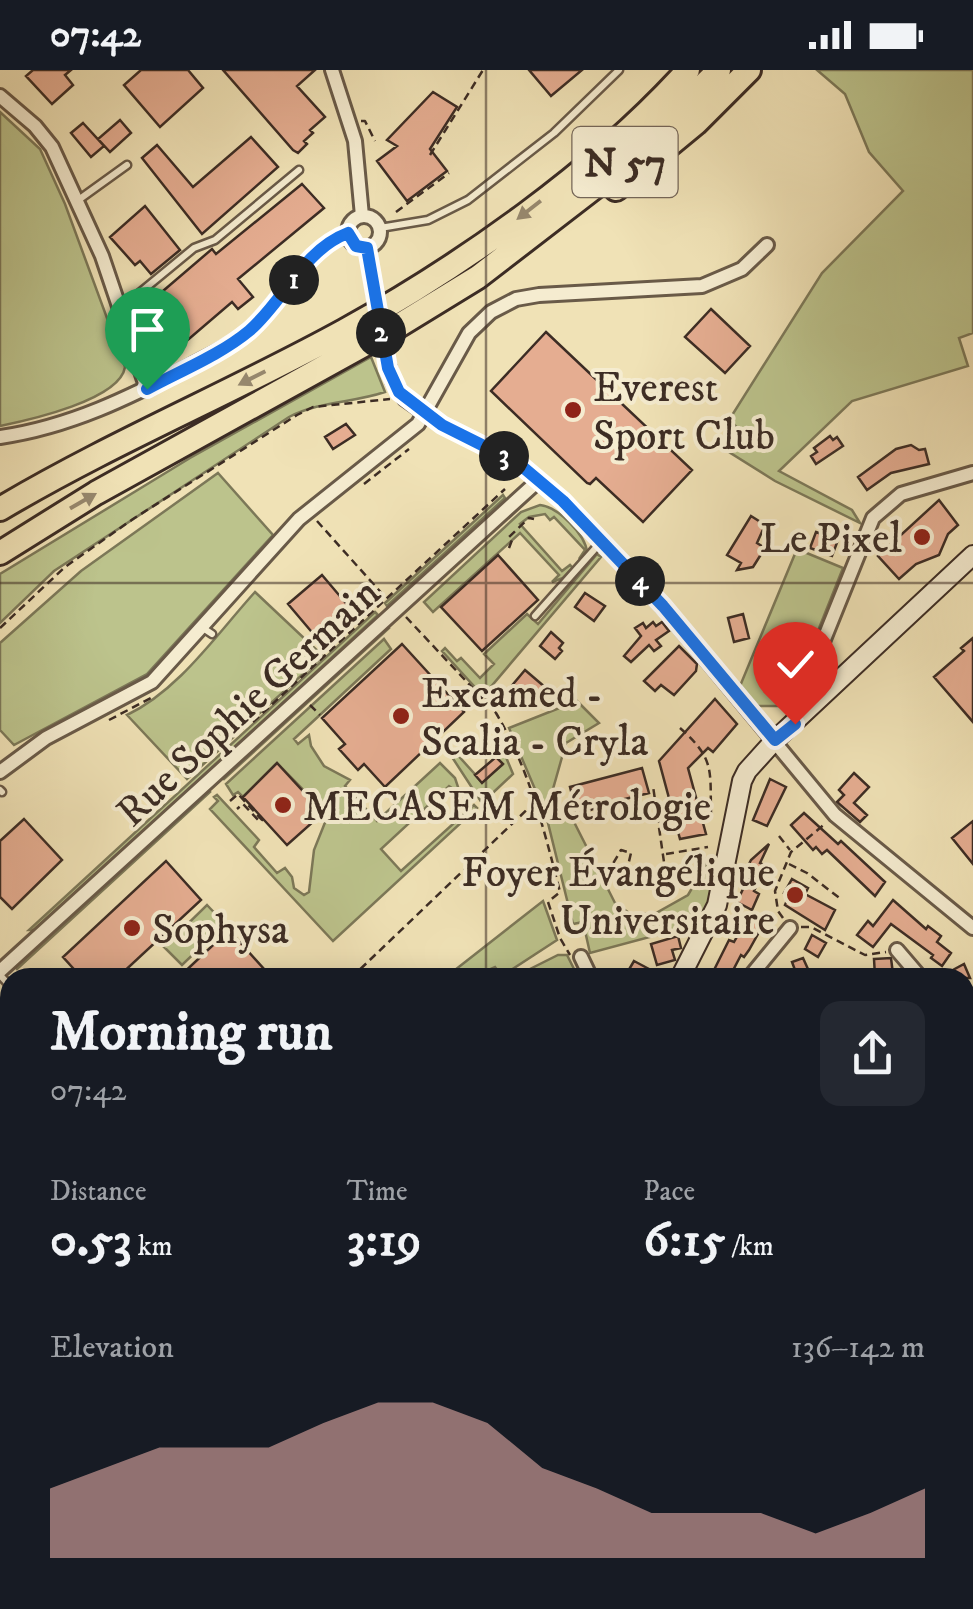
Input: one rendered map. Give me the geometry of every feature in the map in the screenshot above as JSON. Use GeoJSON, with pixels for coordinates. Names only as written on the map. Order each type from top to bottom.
{"type":"FeatureCollection","features":[{"type":"Feature","properties":{"kind":"highway"},"geometry":{"type":"LineString","coordinates":[[631,126],[676,70]]}},
{"type":"Feature","properties":{"kind":"highway","name":"N 57"},"geometry":{"type":"LineString","coordinates":[[0,509],[396,301],[469,255],[631,126],[688,70]]}},
{"type":"Feature","properties":{"kind":"highway","name":"N 57"},"geometry":{"type":"LineString","coordinates":[[0,553],[112,484],[398,326],[523,245],[613,173],[718,70]]}},
{"type":"Feature","properties":{"kind":"highway"},"geometry":{"type":"LineString","coordinates":[[523,245],[596,204],[627,180],[683,134],[749,70]]}},
{"type":"Feature","properties":{"kind":"street"},"geometry":{"type":"LineString","coordinates":[[332,70],[355,141],[362,216]]}},
{"type":"Feature","properties":{"kind":"street"},"geometry":{"type":"LineString","coordinates":[[0,96],[35,126],[52,148],[102,256],[147,389]]}},
{"type":"Feature","properties":{"kind":"street"},"geometry":{"type":"LineString","coordinates":[[362,216],[376,220],[380,228],[379,239],[367,248],[356,246],[348,233],[350,224],[362,216]]}},
{"type":"Feature","properties":{"kind":"street"},"geometry":{"type":"LineString","coordinates":[[0,437],[66,423],[147,389],[248,332],[316,253],[348,233]]}},
{"type":"Feature","properties":{"kind":"street"},"geometry":{"type":"LineString","coordinates":[[0,772],[97,719],[168,674],[208,631],[267,548],[332,500],[425,414],[469,333],[491,312],[516,298],[702,286],[742,270],[767,245]]}},
{"type":"Feature","properties":{"kind":"street"},"geometry":{"type":"LineString","coordinates":[[367,248],[395,396],[518,463],[538,480],[663,606],[835,815],[973,928]]}},
{"type":"Feature","properties":{"kind":"street"},"geometry":{"type":"LineString","coordinates":[[808,710],[810,674],[873,518],[900,494],[973,473]]}},
{"type":"Feature","properties":{"kind":"street","name":"Rue Sophie Germain"},"geometry":{"type":"LineString","coordinates":[[5,968],[538,480]]}},
{"type":"Feature","properties":{"kind":"street"},"geometry":{"type":"LineString","coordinates":[[685,968],[718,906],[747,771],[973,554]]}},
{"type":"Feature","properties":{"kind":"street"},"geometry":{"type":"LineString","coordinates":[[757,968],[790,928]]}},
{"type":"Feature","properties":{"kind":"street"},"geometry":{"type":"LineString","coordinates":[[897,950],[912,968]]}},
{"type":"Feature","properties":{"kind":"street"},"geometry":{"type":"LineString","coordinates":[[577,959],[584,968]]}},
{"type":"Feature","properties":{"kind":"lane"},"geometry":{"type":"LineString","coordinates":[[380,228],[428,220],[468,200],[554,133],[620,70]]}},
{"type":"Feature","properties":{"kind":"lane"},"geometry":{"type":"LineString","coordinates":[[76,202],[127,165]]}},
{"type":"Feature","properties":{"kind":"lane"},"geometry":{"type":"LineString","coordinates":[[119,310],[194,248],[214,240],[299,170]]}},
{"type":"Feature","properties":{"kind":"lane"},"geometry":{"type":"LineString","coordinates":[[535,616],[602,542]]}},
{"type":"Feature","properties":{"kind":"path"},"geometry":{"type":"LineString","coordinates":[[430,155],[483,70]]}},
{"type":"Feature","properties":{"kind":"path"},"geometry":{"type":"LineString","coordinates":[[396,212],[449,173]]}},
{"type":"Feature","properties":{"kind":"path"},"geometry":{"type":"LineString","coordinates":[[0,628],[65,567],[134,518],[297,415],[314,408],[395,396]]}},
{"type":"Feature","properties":{"kind":"path"},"geometry":{"type":"LineString","coordinates":[[378,607],[506,489]]}},
{"type":"Feature","properties":{"kind":"path"},"geometry":{"type":"LineString","coordinates":[[510,548],[509,537],[529,518],[534,519]]}},
{"type":"Feature","properties":{"kind":"path"},"geometry":{"type":"LineString","coordinates":[[316,520],[387,599]]}},
{"type":"Feature","properties":{"kind":"path"},"geometry":{"type":"LineString","coordinates":[[405,616],[496,712],[537,800],[560,892],[548,902],[560,938],[577,959]]}},
{"type":"Feature","properties":{"kind":"path"},"geometry":{"type":"LineString","coordinates":[[309,704],[320,715]]}},
{"type":"Feature","properties":{"kind":"path"},"geometry":{"type":"LineString","coordinates":[[680,728],[702,748],[710,772],[711,814],[702,817]]}},
{"type":"Feature","properties":{"kind":"path"},"geometry":{"type":"LineString","coordinates":[[626,874],[632,854],[621,850],[611,867],[626,874],[647,878],[661,873],[666,864],[654,786]]}},
{"type":"Feature","properties":{"kind":"path"},"geometry":{"type":"LineString","coordinates":[[230,801],[238,794],[262,820],[243,804],[237,809]]}},
{"type":"Feature","properties":{"kind":"path"},"geometry":{"type":"LineString","coordinates":[[361,968],[537,800]]}},
{"type":"Feature","properties":{"kind":"path"},"geometry":{"type":"LineString","coordinates":[[835,815],[791,852],[774,891],[778,911],[790,928],[811,927],[865,956],[897,950]]}},
{"type":"Feature","properties":{"kind":"path"},"geometry":{"type":"LineString","coordinates":[[778,836],[791,852]]}},
{"type":"Feature","properties":{"kind":"path"},"geometry":{"type":"LineString","coordinates":[[664,854],[708,846]]}},
{"type":"Feature","properties":{"kind":"path"},"geometry":{"type":"LineString","coordinates":[[787,864],[807,873],[842,900]]}},
{"type":"Feature","properties":{"kind":"green space"},"geometry":{"type":"Polygon","coordinates":[[[817,70],[973,70],[973,333],[959,338],[968,366],[852,401],[779,471],[852,510],[860,523],[775,481],[729,452],[742,432],[729,420],[822,273],[903,191],[869,152],[845,94],[817,70]]]}},
{"type":"Feature","properties":{"kind":"green space"},"geometry":{"type":"Polygon","coordinates":[[[0,112],[40,149],[65,204],[125,367],[119,379],[91,399],[0,426],[0,112]]]}},
{"type":"Feature","properties":{"kind":"green space"},"geometry":{"type":"Polygon","coordinates":[[[371,357],[385,392],[289,417],[54,571],[0,623],[0,574],[190,458],[371,357]]]}},
{"type":"Feature","properties":{"kind":"green space"},"geometry":{"type":"Polygon","coordinates":[[[218,473],[273,535],[147,674],[14,745],[0,730],[0,643],[81,571],[218,473]]]}},
{"type":"Feature","properties":{"kind":"green space"},"geometry":{"type":"Polygon","coordinates":[[[503,495],[505,498],[387,606],[385,603],[503,495]]]}},
{"type":"Feature","properties":{"kind":"green space"},"geometry":{"type":"Polygon","coordinates":[[[540,505],[570,522],[585,545],[587,552],[579,559],[585,550],[554,517],[550,520],[545,514],[529,517],[520,524],[562,571],[570,565],[573,568],[563,578],[552,582],[559,575],[520,533],[433,612],[424,602],[521,512],[540,505]]]}},
{"type":"Feature","properties":{"kind":"green space"},"geometry":{"type":"Polygon","coordinates":[[[797,549],[843,568],[788,706],[757,706],[740,686],[797,549]]]}},
{"type":"Feature","properties":{"kind":"green space"},"geometry":{"type":"Polygon","coordinates":[[[597,554],[601,557],[483,696],[442,651],[445,648],[457,661],[461,658],[480,678],[494,664],[484,654],[527,614],[538,624],[597,554]]]}},
{"type":"Feature","properties":{"kind":"green space"},"geometry":{"type":"Polygon","coordinates":[[[255,592],[323,656],[187,779],[127,715],[180,676],[255,592]]]}},
{"type":"Feature","properties":{"kind":"green space"},"geometry":{"type":"Polygon","coordinates":[[[375,612],[378,615],[36,930],[29,930],[375,612]]]}},
{"type":"Feature","properties":{"kind":"green space"},"geometry":{"type":"Polygon","coordinates":[[[387,625],[389,628],[224,779],[221,776],[387,625]]]}},
{"type":"Feature","properties":{"kind":"green space"},"geometry":{"type":"Polygon","coordinates":[[[384,639],[391,649],[294,739],[298,744],[309,735],[324,766],[350,780],[345,786],[377,821],[440,763],[455,778],[459,790],[449,786],[381,849],[401,871],[474,805],[477,808],[333,941],[210,809],[218,801],[214,797],[217,795],[259,840],[254,847],[277,873],[285,868],[294,888],[304,895],[309,892],[314,850],[328,815],[277,763],[243,797],[238,792],[233,795],[226,784],[384,639]]]}},
{"type":"Feature","properties":{"kind":"green space"},"geometry":{"type":"Polygon","coordinates":[[[577,701],[599,723],[566,743],[553,789],[561,809],[574,822],[615,903],[632,915],[656,913],[688,895],[709,859],[723,856],[718,882],[702,923],[590,953],[583,922],[573,924],[546,815],[509,728],[577,701]]]}},
{"type":"Feature","properties":{"kind":"green space"},"geometry":{"type":"Polygon","coordinates":[[[503,750],[513,774],[482,803],[450,754],[454,751],[482,782],[502,765],[496,757],[503,750]]]}},
{"type":"Feature","properties":{"kind":"green space"},"geometry":{"type":"Polygon","coordinates":[[[208,790],[210,792],[18,968],[14,966],[208,790]]]}},
{"type":"Feature","properties":{"kind":"green space"},"geometry":{"type":"Polygon","coordinates":[[[543,901],[557,940],[514,968],[457,968],[543,901]]]}},
{"type":"Feature","properties":{"kind":"green space"},"geometry":{"type":"Polygon","coordinates":[[[207,905],[225,924],[182,965],[164,947],[207,905]]]}},
{"type":"Feature","properties":{"kind":"green space"},"geometry":{"type":"Polygon","coordinates":[[[558,955],[567,955],[574,968],[532,968],[558,955]]]}},
{"type":"Feature","properties":{"kind":"building"},"geometry":{"type":"Polygon","coordinates":[[[33,70],[71,70],[65,75],[73,85],[52,104],[26,76],[33,70]]]}},
{"type":"Feature","properties":{"kind":"building"},"geometry":{"type":"Polygon","coordinates":[[[141,70],[188,70],[203,88],[160,127],[124,85],[141,70]]]}},
{"type":"Feature","properties":{"kind":"building"},"geometry":{"type":"Polygon","coordinates":[[[223,70],[315,70],[297,86],[325,117],[310,130],[313,133],[298,153],[223,70]]]}},
{"type":"Feature","properties":{"kind":"building"},"geometry":{"type":"Polygon","coordinates":[[[529,70],[582,70],[551,96],[529,70]]]}},
{"type":"Feature","properties":{"kind":"building"},"geometry":{"type":"Polygon","coordinates":[[[433,92],[457,107],[430,149],[447,171],[407,201],[377,161],[397,146],[387,140],[433,92]]]}},
{"type":"Feature","properties":{"kind":"building"},"geometry":{"type":"Polygon","coordinates":[[[120,120],[131,133],[110,152],[98,139],[120,120]]]}},
{"type":"Feature","properties":{"kind":"building"},"geometry":{"type":"Polygon","coordinates":[[[83,123],[104,146],[91,157],[71,133],[83,123]]]}},
{"type":"Feature","properties":{"kind":"building"},"geometry":{"type":"Polygon","coordinates":[[[251,137],[278,167],[202,234],[142,158],[157,145],[193,187],[251,137]]]}},
{"type":"Feature","properties":{"kind":"building"},"geometry":{"type":"Polygon","coordinates":[[[302,184],[324,208],[238,279],[253,297],[238,309],[232,302],[176,350],[142,309],[212,249],[216,254],[302,184]]]}},
{"type":"Feature","properties":{"kind":"building"},"geometry":{"type":"Polygon","coordinates":[[[145,206],[180,250],[151,274],[140,261],[135,265],[110,237],[145,206]]]}},
{"type":"Feature","properties":{"kind":"building"},"geometry":{"type":"Polygon","coordinates":[[[711,309],[750,346],[725,373],[685,337],[711,309]]]}},
{"type":"Feature","properties":{"kind":"building","name":"Everest Sport Club"},"geometry":{"type":"Polygon","coordinates":[[[546,332],[692,470],[643,522],[596,478],[587,483],[491,391],[546,332]]]}},
{"type":"Feature","properties":{"kind":"building"},"geometry":{"type":"Polygon","coordinates":[[[346,424],[355,435],[333,449],[325,437],[346,424]]]}},
{"type":"Feature","properties":{"kind":"building"},"geometry":{"type":"Polygon","coordinates":[[[830,436],[833,440],[837,437],[843,446],[816,464],[811,456],[817,452],[814,448],[830,436]]]}},
{"type":"Feature","properties":{"kind":"building"},"geometry":{"type":"Polygon","coordinates":[[[911,445],[925,449],[929,464],[891,473],[867,490],[858,477],[896,449],[911,445]]]}},
{"type":"Feature","properties":{"kind":"building","name":"Le Pixel"},"geometry":{"type":"Polygon","coordinates":[[[939,500],[958,525],[948,534],[939,555],[916,564],[899,579],[878,556],[939,500]]]}},
{"type":"Feature","properties":{"kind":"building"},"geometry":{"type":"Polygon","coordinates":[[[751,516],[765,525],[757,543],[765,548],[753,567],[737,570],[741,563],[727,555],[751,516]]]}},
{"type":"Feature","properties":{"kind":"building"},"geometry":{"type":"Polygon","coordinates":[[[816,532],[838,540],[832,556],[810,548],[816,532]]]}},
{"type":"Feature","properties":{"kind":"building"},"geometry":{"type":"Polygon","coordinates":[[[498,555],[538,600],[482,651],[441,607],[498,555]]]}},
{"type":"Feature","properties":{"kind":"building"},"geometry":{"type":"Polygon","coordinates":[[[322,575],[350,608],[316,637],[288,604],[322,575]]]}},
{"type":"Feature","properties":{"kind":"building"},"geometry":{"type":"Polygon","coordinates":[[[585,593],[605,606],[594,621],[575,607],[585,593]]]}},
{"type":"Feature","properties":{"kind":"building"},"geometry":{"type":"Polygon","coordinates":[[[743,614],[749,638],[734,642],[728,618],[743,614]]]}},
{"type":"Feature","properties":{"kind":"building"},"geometry":{"type":"Polygon","coordinates":[[[653,622],[656,626],[662,622],[669,631],[656,640],[661,646],[654,651],[649,645],[631,662],[624,656],[641,636],[635,628],[643,623],[646,628],[653,622]]]}},
{"type":"Feature","properties":{"kind":"building"},"geometry":{"type":"Polygon","coordinates":[[[551,632],[563,643],[555,659],[540,646],[551,632]]]}},
{"type":"Feature","properties":{"kind":"building"},"geometry":{"type":"Polygon","coordinates":[[[973,638],[973,722],[934,677],[973,638]]]}},
{"type":"Feature","properties":{"kind":"building","name":"Excamed - Scalia - Cryla"},"geometry":{"type":"Polygon","coordinates":[[[402,644],[464,712],[385,787],[364,764],[358,770],[339,749],[345,744],[322,718],[402,644]]]}},
{"type":"Feature","properties":{"kind":"building"},"geometry":{"type":"Polygon","coordinates":[[[679,646],[697,664],[696,671],[674,695],[661,685],[655,691],[644,681],[679,646]]]}},
{"type":"Feature","properties":{"kind":"building"},"geometry":{"type":"Polygon","coordinates":[[[525,670],[546,688],[531,707],[509,689],[525,670]]]}},
{"type":"Feature","properties":{"kind":"building"},"geometry":{"type":"Polygon","coordinates":[[[715,699],[737,724],[713,752],[708,748],[688,768],[706,834],[680,839],[659,761],[715,699]]]}},
{"type":"Feature","properties":{"kind":"building"},"geometry":{"type":"Polygon","coordinates":[[[496,757],[503,764],[482,783],[475,775],[496,757]]]}},
{"type":"Feature","properties":{"kind":"building","name":"MECASEM Métrologie"},"geometry":{"type":"Polygon","coordinates":[[[277,763],[323,813],[287,845],[243,797],[277,763]]]}},
{"type":"Feature","properties":{"kind":"building"},"geometry":{"type":"Polygon","coordinates":[[[642,768],[649,793],[577,815],[570,787],[642,768]]]}},
{"type":"Feature","properties":{"kind":"building"},"geometry":{"type":"Polygon","coordinates":[[[854,773],[869,787],[854,803],[867,815],[860,822],[837,802],[844,795],[839,790],[854,773]]]}},
{"type":"Feature","properties":{"kind":"building"},"geometry":{"type":"Polygon","coordinates":[[[770,779],[786,787],[767,826],[753,820],[770,779]]]}},
{"type":"Feature","properties":{"kind":"building"},"geometry":{"type":"Polygon","coordinates":[[[804,813],[885,882],[875,896],[827,850],[822,854],[816,847],[813,850],[791,825],[804,813]]]}},
{"type":"Feature","properties":{"kind":"building"},"geometry":{"type":"Polygon","coordinates":[[[24,819],[62,860],[12,909],[0,897],[0,841],[24,819]]]}},
{"type":"Feature","properties":{"kind":"building"},"geometry":{"type":"Polygon","coordinates":[[[973,821],[973,864],[952,838],[973,821]]]}},
{"type":"Feature","properties":{"kind":"building"},"geometry":{"type":"Polygon","coordinates":[[[769,844],[760,863],[766,866],[754,891],[759,894],[752,910],[737,902],[749,876],[744,874],[751,860],[769,844]]]}},
{"type":"Feature","properties":{"kind":"building","name":"Sophysa"},"geometry":{"type":"Polygon","coordinates":[[[166,861],[201,900],[128,968],[73,968],[63,957],[166,861]]]}},
{"type":"Feature","properties":{"kind":"building"},"geometry":{"type":"Polygon","coordinates":[[[792,879],[808,888],[805,894],[835,910],[825,930],[785,905],[789,896],[784,893],[792,879]]]}},
{"type":"Feature","properties":{"kind":"building"},"geometry":{"type":"Polygon","coordinates":[[[893,900],[926,929],[928,926],[941,936],[937,942],[951,953],[942,966],[891,924],[873,947],[857,935],[868,921],[873,926],[893,900]]]}},
{"type":"Feature","properties":{"kind":"building"},"geometry":{"type":"Polygon","coordinates":[[[748,917],[763,925],[734,968],[715,968],[729,940],[734,942],[748,917]]]}},
{"type":"Feature","properties":{"kind":"building"},"geometry":{"type":"Polygon","coordinates":[[[229,930],[263,968],[189,968],[229,930]]]}},
{"type":"Feature","properties":{"kind":"building"},"geometry":{"type":"Polygon","coordinates":[[[812,935],[826,943],[818,957],[805,949],[812,935]]]}},
{"type":"Feature","properties":{"kind":"building"},"geometry":{"type":"Polygon","coordinates":[[[678,936],[681,948],[672,950],[675,960],[657,965],[651,944],[678,936]]]}},
{"type":"Feature","properties":{"kind":"building"},"geometry":{"type":"Polygon","coordinates":[[[803,958],[808,968],[794,968],[792,962],[803,958]]]}},
{"type":"Feature","properties":{"kind":"building"},"geometry":{"type":"Polygon","coordinates":[[[891,958],[892,968],[875,968],[874,959],[891,958]]]}},
{"type":"Feature","properties":{"kind":"place","name":"Everest Sport Club"},"geometry":{"type":"Point","coordinates":[573,410]}},
{"type":"Feature","properties":{"kind":"place","name":"Le Pixel"},"geometry":{"type":"Point","coordinates":[922,537]}},
{"type":"Feature","properties":{"kind":"place","name":"Excamed - Scalia - Cryla"},"geometry":{"type":"Point","coordinates":[401,716]}},
{"type":"Feature","properties":{"kind":"place","name":"MECASEM Métrologie"},"geometry":{"type":"Point","coordinates":[283,805]}},
{"type":"Feature","properties":{"kind":"place","name":"Foyer Évangélique Universitaire"},"geometry":{"type":"Point","coordinates":[795,895]}},
{"type":"Feature","properties":{"kind":"place","name":"Sophysa"},"geometry":{"type":"Point","coordinates":[132,928]}},
{"type":"Feature","properties":{"kind":"route"},"geometry":{"type":"LineString","coordinates":[[147,389],[248,332],[316,253],[348,233],[356,246],[367,248],[388,368],[405,399],[442,425],[518,463],[563,501],[663,606],[775,740],[795,724]]}}]}
